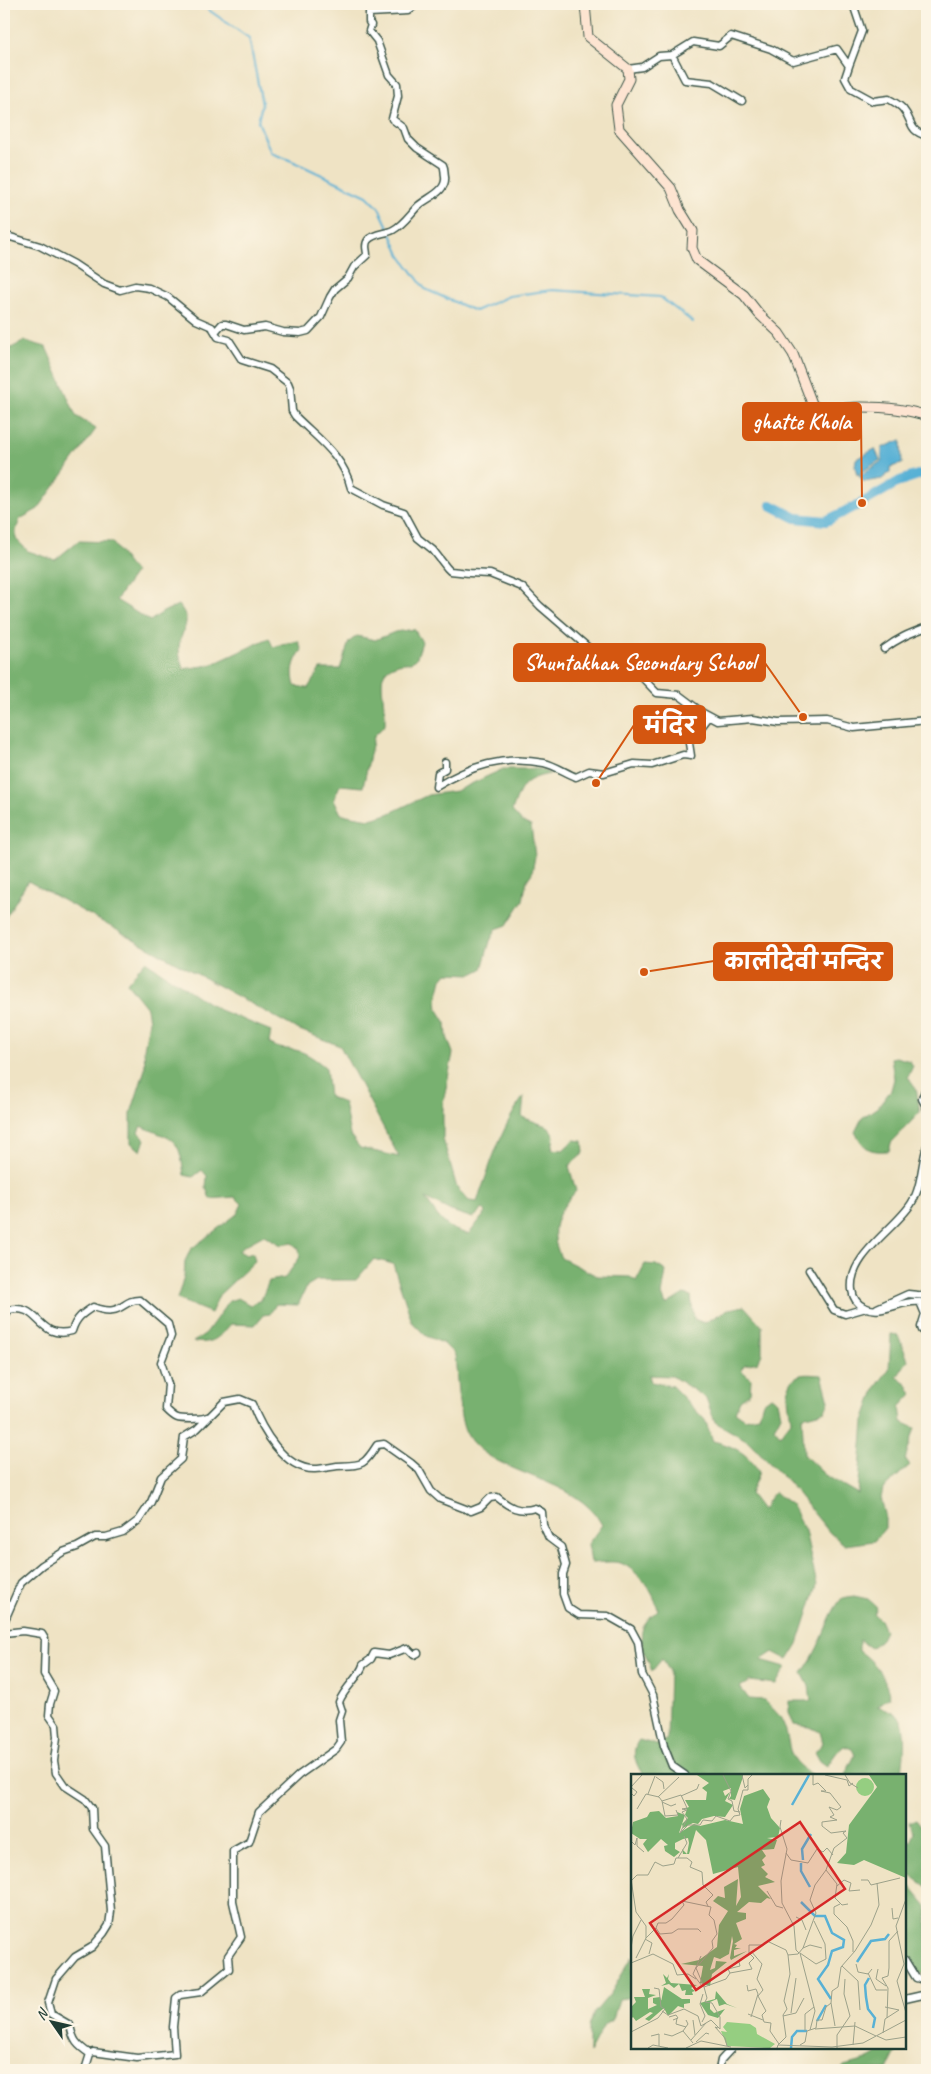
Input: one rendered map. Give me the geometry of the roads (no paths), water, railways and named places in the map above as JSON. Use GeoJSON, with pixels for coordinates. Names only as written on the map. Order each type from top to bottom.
{"type":"FeatureCollection","features":[{"type":"Feature","properties":{"kind":"street"},"geometry":{"type":"LineString","coordinates":[[215,332],[222,324],[235,325],[244,330],[265,327],[283,332],[300,333],[308,331],[321,317],[335,289],[348,278],[354,267],[367,255],[366,244],[369,240],[372,237],[398,227],[421,204],[435,195],[446,181],[443,165],[417,148],[408,139],[404,128],[392,119],[398,96],[397,84],[389,75],[377,41],[369,31],[371,25],[369,13],[408,11],[417,4]]}},
{"type":"Feature","properties":{"kind":"street"},"geometry":{"type":"LineString","coordinates":[[585,4],[588,37],[628,69],[629,79],[616,105],[620,129],[671,188],[680,210],[694,231],[692,248],[697,260],[744,295],[759,314],[779,333],[793,354],[813,406],[826,411],[862,407],[911,410],[927,416]]}},
{"type":"Feature","properties":{"kind":"street"},"geometry":{"type":"LineString","coordinates":[[853,4],[862,31],[845,78],[851,89],[873,101],[889,99],[903,109],[916,133],[927,136]]}},
{"type":"Feature","properties":{"kind":"street"},"geometry":{"type":"LineString","coordinates":[[628,69],[642,67],[659,56],[672,55],[693,42],[719,46],[731,36],[771,49],[793,61],[837,49],[849,66]]}},
{"type":"Feature","properties":{"kind":"street"},"geometry":{"type":"LineString","coordinates":[[672,55],[685,80],[712,83],[742,101]]}},
{"type":"Feature","properties":{"kind":"street"},"geometry":{"type":"LineString","coordinates":[[4,235],[40,246],[74,264],[104,284],[120,290],[135,286],[149,288],[174,301],[189,315],[208,324],[218,337],[229,340],[242,360],[270,369],[288,383],[292,411],[334,452],[345,470],[351,488],[383,505],[404,512],[418,538],[433,550],[443,565],[450,571],[490,574],[522,587],[540,606],[598,656],[630,665],[657,692],[679,695],[709,718],[718,721],[753,718],[778,722],[827,721],[854,728],[927,721]]}},
{"type":"Feature","properties":{"kind":"street"},"geometry":{"type":"LineString","coordinates":[[884,649],[903,636],[910,635],[927,627]]}},
{"type":"Feature","properties":{"kind":"street"},"geometry":{"type":"LineString","coordinates":[[445,762],[445,769],[438,773],[436,787],[477,766],[494,761],[546,763],[576,776],[589,772],[604,773],[634,764],[652,765],[683,755],[691,756],[689,743],[709,718]]}},
{"type":"Feature","properties":{"kind":"street"},"geometry":{"type":"LineString","coordinates":[[927,1085],[922,1099],[927,1108]]}},
{"type":"Feature","properties":{"kind":"street"},"geometry":{"type":"LineString","coordinates":[[927,1146],[923,1159],[920,1184],[911,1204],[890,1229],[874,1244],[851,1278],[853,1295],[858,1304],[870,1309],[888,1309],[913,1301],[920,1302],[925,1314],[921,1327],[922,1330],[927,1330]]}},
{"type":"Feature","properties":{"kind":"street"},"geometry":{"type":"LineString","coordinates":[[809,1270],[834,1310],[846,1314],[870,1309],[908,1294],[927,1296]]}},
{"type":"Feature","properties":{"kind":"street"},"geometry":{"type":"LineString","coordinates":[[4,1319],[9,1310],[18,1308],[29,1312],[42,1326],[62,1334],[72,1331],[75,1321],[81,1314],[93,1307],[106,1312],[123,1307],[134,1299],[140,1300],[168,1324],[171,1336],[161,1362],[168,1384],[166,1408],[175,1418],[181,1420],[203,1419],[213,1414]]}},
{"type":"Feature","properties":{"kind":"street"},"geometry":{"type":"LineString","coordinates":[[4,1622],[21,1583],[42,1565],[63,1552],[95,1537],[106,1537],[123,1532],[139,1520],[151,1502],[160,1477],[181,1459],[184,1437],[197,1429],[224,1402],[240,1399],[252,1404],[260,1424],[273,1443],[291,1461],[303,1467],[314,1470],[327,1467],[356,1467],[365,1463],[377,1445],[384,1444],[412,1463],[419,1470],[431,1492],[440,1498],[471,1511],[481,1507],[490,1498],[497,1497],[524,1512],[535,1508],[542,1512],[543,1525],[550,1538],[561,1547],[566,1565],[563,1574],[563,1594],[568,1608],[579,1615],[608,1616],[631,1629],[638,1642],[642,1674],[653,1695],[664,1746],[672,1766],[684,1774]]}},
{"type":"Feature","properties":{"kind":"street"},"geometry":{"type":"LineString","coordinates":[[4,1632],[23,1631],[42,1634],[45,1639],[44,1674],[54,1691],[50,1704],[50,1715],[56,1724],[57,1737],[54,1761],[56,1773],[64,1786],[85,1799],[92,1808],[93,1829],[106,1846],[111,1911],[108,1925],[92,1947],[75,1957],[64,1973],[56,1979],[48,2003],[51,2014],[70,2025],[73,2039],[77,2046],[90,2054]]}},
{"type":"Feature","properties":{"kind":"street"},"geometry":{"type":"LineString","coordinates":[[90,2054],[102,2052],[137,2058],[175,2054],[173,2027],[176,1998],[180,1995],[201,1992],[229,1969],[228,1956],[241,1938],[233,1902],[233,1851],[249,1842],[259,1812],[299,1775],[336,1749],[341,1742],[339,1720],[342,1711],[338,1702],[347,1687],[362,1671],[363,1665],[371,1659],[374,1653],[389,1654],[407,1648],[414,1655],[418,1653]]}},
{"type":"Feature","properties":{"kind":"street"},"geometry":{"type":"LineString","coordinates":[[906,1962],[916,1978],[927,1981]]}},
{"type":"Feature","properties":{"kind":"street"},"geometry":{"type":"LineString","coordinates":[[906,1999],[927,1994]]}},
{"type":"Feature","properties":{"kind":"street"},"geometry":{"type":"LineString","coordinates":[[719,2070],[721,2060],[731,2049]]}},
{"type":"Feature","properties":{"kind":"street"},"geometry":{"type":"LineString","coordinates":[[85,2070],[90,2054]]}},
{"type":"Feature","properties":{"kind":"water"},"geometry":{"type":"Polygon","coordinates":[[[901,440],[902,464],[890,467],[890,472],[882,479],[864,482],[859,476],[882,461],[882,448],[901,440]]]}},
{"type":"Feature","properties":{"kind":"water"},"geometry":{"type":"Polygon","coordinates":[[[875,449],[880,460],[857,475],[856,459],[875,449]]]}},
{"type":"Feature","properties":{"kind":"waterway"},"geometry":{"type":"LineString","coordinates":[[200,4],[249,38],[262,104],[258,121],[271,153],[367,196],[379,208],[389,229]]}},
{"type":"Feature","properties":{"kind":"waterway"},"geometry":{"type":"LineString","coordinates":[[391,234],[400,255],[425,289],[475,311],[509,296],[552,290],[660,297],[693,322]]}},
{"type":"Feature","properties":{"kind":"waterway"},"geometry":{"type":"LineString","coordinates":[[771,505],[796,518],[826,521],[900,481],[927,472]]}},
{"type":"Feature","properties":{"kind":"place","name":"ghatte Khola"},"geometry":{"type":"Point","coordinates":[862,503]}},
{"type":"Feature","properties":{"kind":"place","name":"Shuntakhan Secondary School"},"geometry":{"type":"Point","coordinates":[803,717]}},
{"type":"Feature","properties":{"kind":"place","name":"मंदिर"},"geometry":{"type":"Point","coordinates":[596,783]}},
{"type":"Feature","properties":{"kind":"place","name":"कालीदेवी मन्दिर"},"geometry":{"type":"Point","coordinates":[644,972]}}]}
